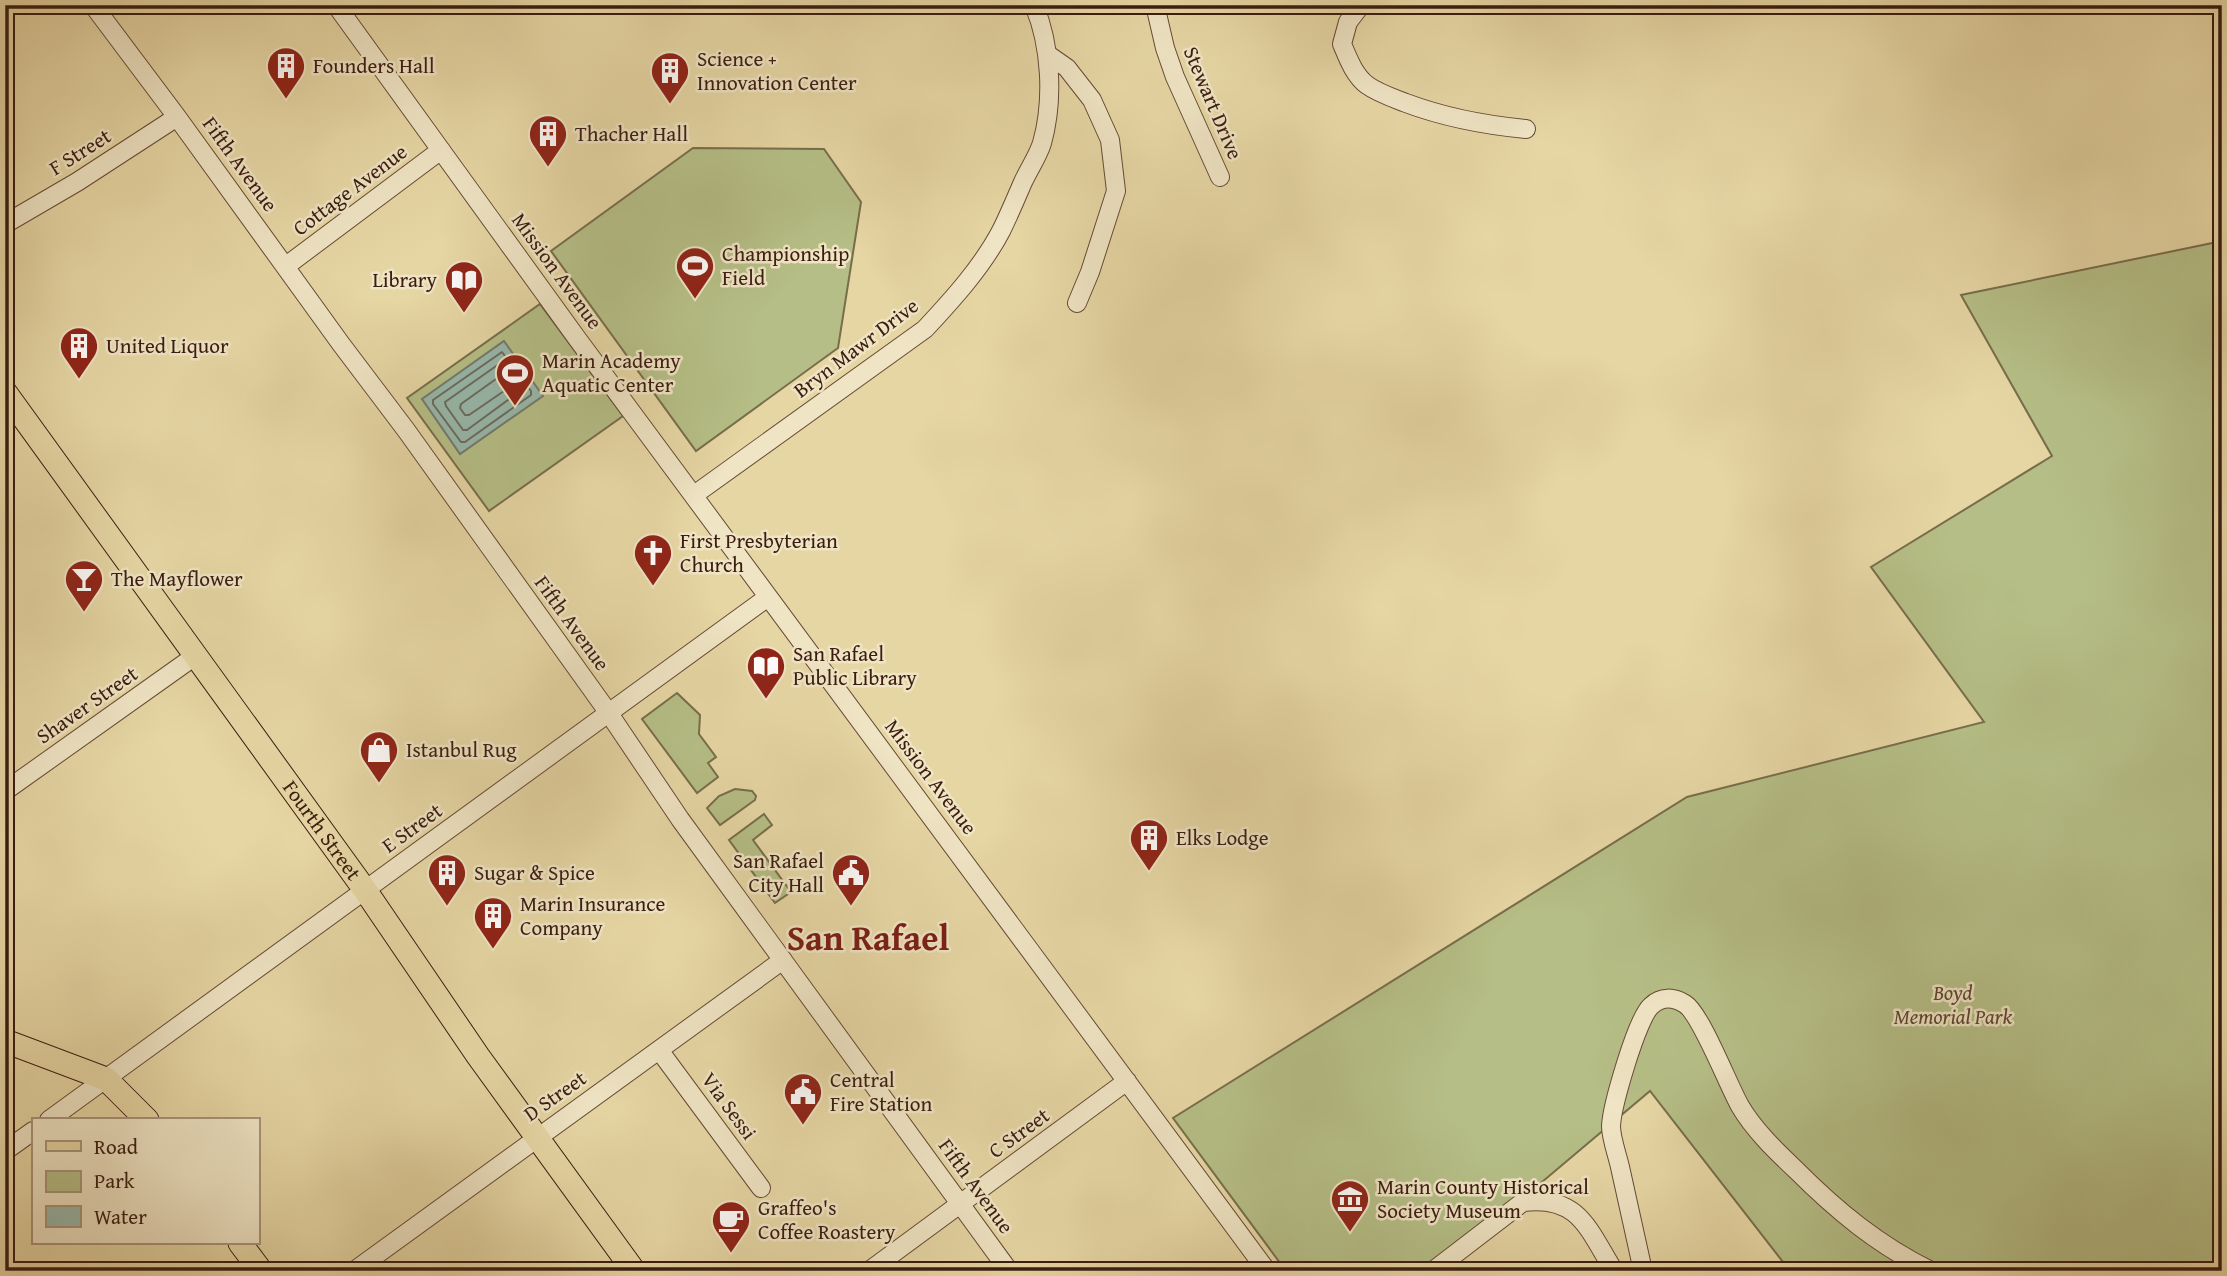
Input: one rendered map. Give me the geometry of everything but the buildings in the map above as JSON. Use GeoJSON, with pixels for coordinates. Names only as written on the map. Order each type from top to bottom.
{"type":"FeatureCollection","features":[{"type":"Feature","properties":{"kind":"main road","name":"Fourth Street"},"geometry":{"type":"LineString","coordinates":[[5,391],[365,890],[478,1056],[634,1271]]}},
{"type":"Feature","properties":{"kind":"main road"},"geometry":{"type":"LineString","coordinates":[[5,1041],[106,1079],[144,1118]]}},
{"type":"Feature","properties":{"kind":"main road"},"geometry":{"type":"LineString","coordinates":[[241,1244],[261,1271]]}},
{"type":"Feature","properties":{"kind":"street","name":"Fifth Avenue"},"geometry":{"type":"LineString","coordinates":[[93,5],[406,430],[608,712],[675,813],[1009,1271]]}},
{"type":"Feature","properties":{"kind":"street","name":"Mission Avenue"},"geometry":{"type":"LineString","coordinates":[[336,5],[768,597],[1267,1271]]}},
{"type":"Feature","properties":{"kind":"street","name":"Bryn Mawr Drive"},"geometry":{"type":"LineString","coordinates":[[694,495],[925,329],[952,300],[1000,232],[1041,143],[1049,90],[1044,34],[1034,5]]}},
{"type":"Feature","properties":{"kind":"street","name":"Stewart Drive"},"geometry":{"type":"LineString","coordinates":[[1155,5],[1175,77],[1220,177]]}},
{"type":"Feature","properties":{"kind":"street"},"geometry":{"type":"LineString","coordinates":[[1361,5],[1348,22],[1342,44],[1354,70],[1366,84],[1391,97],[1441,116],[1526,130]]}},
{"type":"Feature","properties":{"kind":"street"},"geometry":{"type":"LineString","coordinates":[[1047,54],[1067,68],[1092,100],[1110,140],[1116,191],[1077,303]]}},
{"type":"Feature","properties":{"kind":"street","name":"F Street"},"geometry":{"type":"LineString","coordinates":[[5,224],[77,182],[177,117]]}},
{"type":"Feature","properties":{"kind":"street","name":"Cottage Avenue"},"geometry":{"type":"LineString","coordinates":[[286,266],[441,150]]}},
{"type":"Feature","properties":{"kind":"street","name":"E Street"},"geometry":{"type":"LineString","coordinates":[[51,1118],[768,597]]}},
{"type":"Feature","properties":{"kind":"street","name":"Shaver Street"},"geometry":{"type":"LineString","coordinates":[[5,791],[195,656]]}},
{"type":"Feature","properties":{"kind":"street","name":"D Street"},"geometry":{"type":"LineString","coordinates":[[354,1271],[783,960]]}},
{"type":"Feature","properties":{"kind":"street"},"geometry":{"type":"LineString","coordinates":[[1643,1271],[1611,1126],[1641,1021],[1650,1006],[1662,999],[1674,998],[1688,1006],[1698,1020],[1741,1108],[1775,1149],[1837,1210],[1871,1237],[1931,1271]]}},
{"type":"Feature","properties":{"kind":"street","name":"Via Sessi"},"geometry":{"type":"LineString","coordinates":[[659,1050],[761,1188]]}},
{"type":"Feature","properties":{"kind":"street","name":"C Street"},"geometry":{"type":"LineString","coordinates":[[869,1271],[1127,1081]]}},
{"type":"Feature","properties":{"kind":"street"},"geometry":{"type":"LineString","coordinates":[[5,1151],[32,1132]]}},
{"type":"Feature","properties":{"kind":"street"},"geometry":{"type":"LineString","coordinates":[[1433,1271],[1523,1202],[1540,1200],[1556,1202],[1571,1209],[1587,1226],[1614,1271]]}},
{"type":"Feature","properties":{"kind":"green space","name":"Championship Field"},"geometry":{"type":"Polygon","coordinates":[[[693,148],[824,149],[861,202],[838,348],[696,451],[551,251],[693,148]]]}},
{"type":"Feature","properties":{"kind":"green space","name":"Boyd Memorial Park"},"geometry":{"type":"Polygon","coordinates":[[[2222,241],[2222,1271],[1790,1271],[1650,1091],[1542,1182],[1509,1203],[1421,1271],[1286,1271],[1173,1118],[1687,797],[1984,722],[1871,567],[2052,456],[1961,295],[2222,241]]]}},
{"type":"Feature","properties":{"kind":"green space","name":"Marin Academy Aquatic Center"},"geometry":{"type":"Polygon","coordinates":[[[540,304],[623,416],[489,511],[407,398],[540,304]]]}},
{"type":"Feature","properties":{"kind":"green space"},"geometry":{"type":"Polygon","coordinates":[[[677,693],[700,715],[699,734],[716,757],[708,763],[718,777],[697,793],[642,719],[677,693]]]}},
{"type":"Feature","properties":{"kind":"green space"},"geometry":{"type":"Polygon","coordinates":[[[735,789],[752,791],[756,796],[755,800],[720,825],[707,808],[719,796],[735,789]]]}},
{"type":"Feature","properties":{"kind":"green space"},"geometry":{"type":"Polygon","coordinates":[[[764,814],[772,825],[753,840],[791,892],[775,903],[729,840],[764,814]]]}},
{"type":"Feature","properties":{"kind":"water"},"geometry":{"type":"Polygon","coordinates":[[[504,341],[543,396],[460,454],[422,399],[504,341]]]}},
{"type":"Feature","properties":{"kind":"place","name":"Founders Hall"},"geometry":{"type":"Point","coordinates":[286,100]}},
{"type":"Feature","properties":{"kind":"place","name":"Science + Innovation Center"},"geometry":{"type":"Point","coordinates":[670,105]}},
{"type":"Feature","properties":{"kind":"place","name":"Thacher Hall"},"geometry":{"type":"Point","coordinates":[548,168]}},
{"type":"Feature","properties":{"kind":"place","name":"Championship Field"},"geometry":{"type":"Point","coordinates":[695,300]}},
{"type":"Feature","properties":{"kind":"place","name":"Library"},"geometry":{"type":"Point","coordinates":[464,314]}},
{"type":"Feature","properties":{"kind":"place","name":"United Liquor"},"geometry":{"type":"Point","coordinates":[79,380]}},
{"type":"Feature","properties":{"kind":"place","name":"Marin Academy Aquatic Center"},"geometry":{"type":"Point","coordinates":[515,407]}},
{"type":"Feature","properties":{"kind":"place","name":"First Presbyterian Church"},"geometry":{"type":"Point","coordinates":[653,587]}},
{"type":"Feature","properties":{"kind":"place","name":"The Mayflower"},"geometry":{"type":"Point","coordinates":[84,613]}},
{"type":"Feature","properties":{"kind":"place","name":"San Rafael Public Library"},"geometry":{"type":"Point","coordinates":[766,700]}},
{"type":"Feature","properties":{"kind":"place","name":"Istanbul Rug"},"geometry":{"type":"Point","coordinates":[379,784]}},
{"type":"Feature","properties":{"kind":"place","name":"Elks Lodge"},"geometry":{"type":"Point","coordinates":[1149,872]}},
{"type":"Feature","properties":{"kind":"place","name":"Sugar & Spice"},"geometry":{"type":"Point","coordinates":[447,907]}},
{"type":"Feature","properties":{"kind":"place","name":"San Rafael City Hall"},"geometry":{"type":"Point","coordinates":[851,907]}},
{"type":"Feature","properties":{"kind":"place","name":"Marin Insurance Company"},"geometry":{"type":"Point","coordinates":[493,950]}},
{"type":"Feature","properties":{"kind":"place","name":"Central Fire Station"},"geometry":{"type":"Point","coordinates":[803,1126]}},
{"type":"Feature","properties":{"kind":"place","name":"Marin County Historical Society Museum"},"geometry":{"type":"Point","coordinates":[1350,1233]}},
{"type":"Feature","properties":{"kind":"place","name":"Graffeo's Coffee Roastery"},"geometry":{"type":"Point","coordinates":[731,1254]}},
{"type":"Feature","properties":{"kind":"district","name":"San Rafael"},"geometry":{"type":"Point","coordinates":[868,938]}}]}
